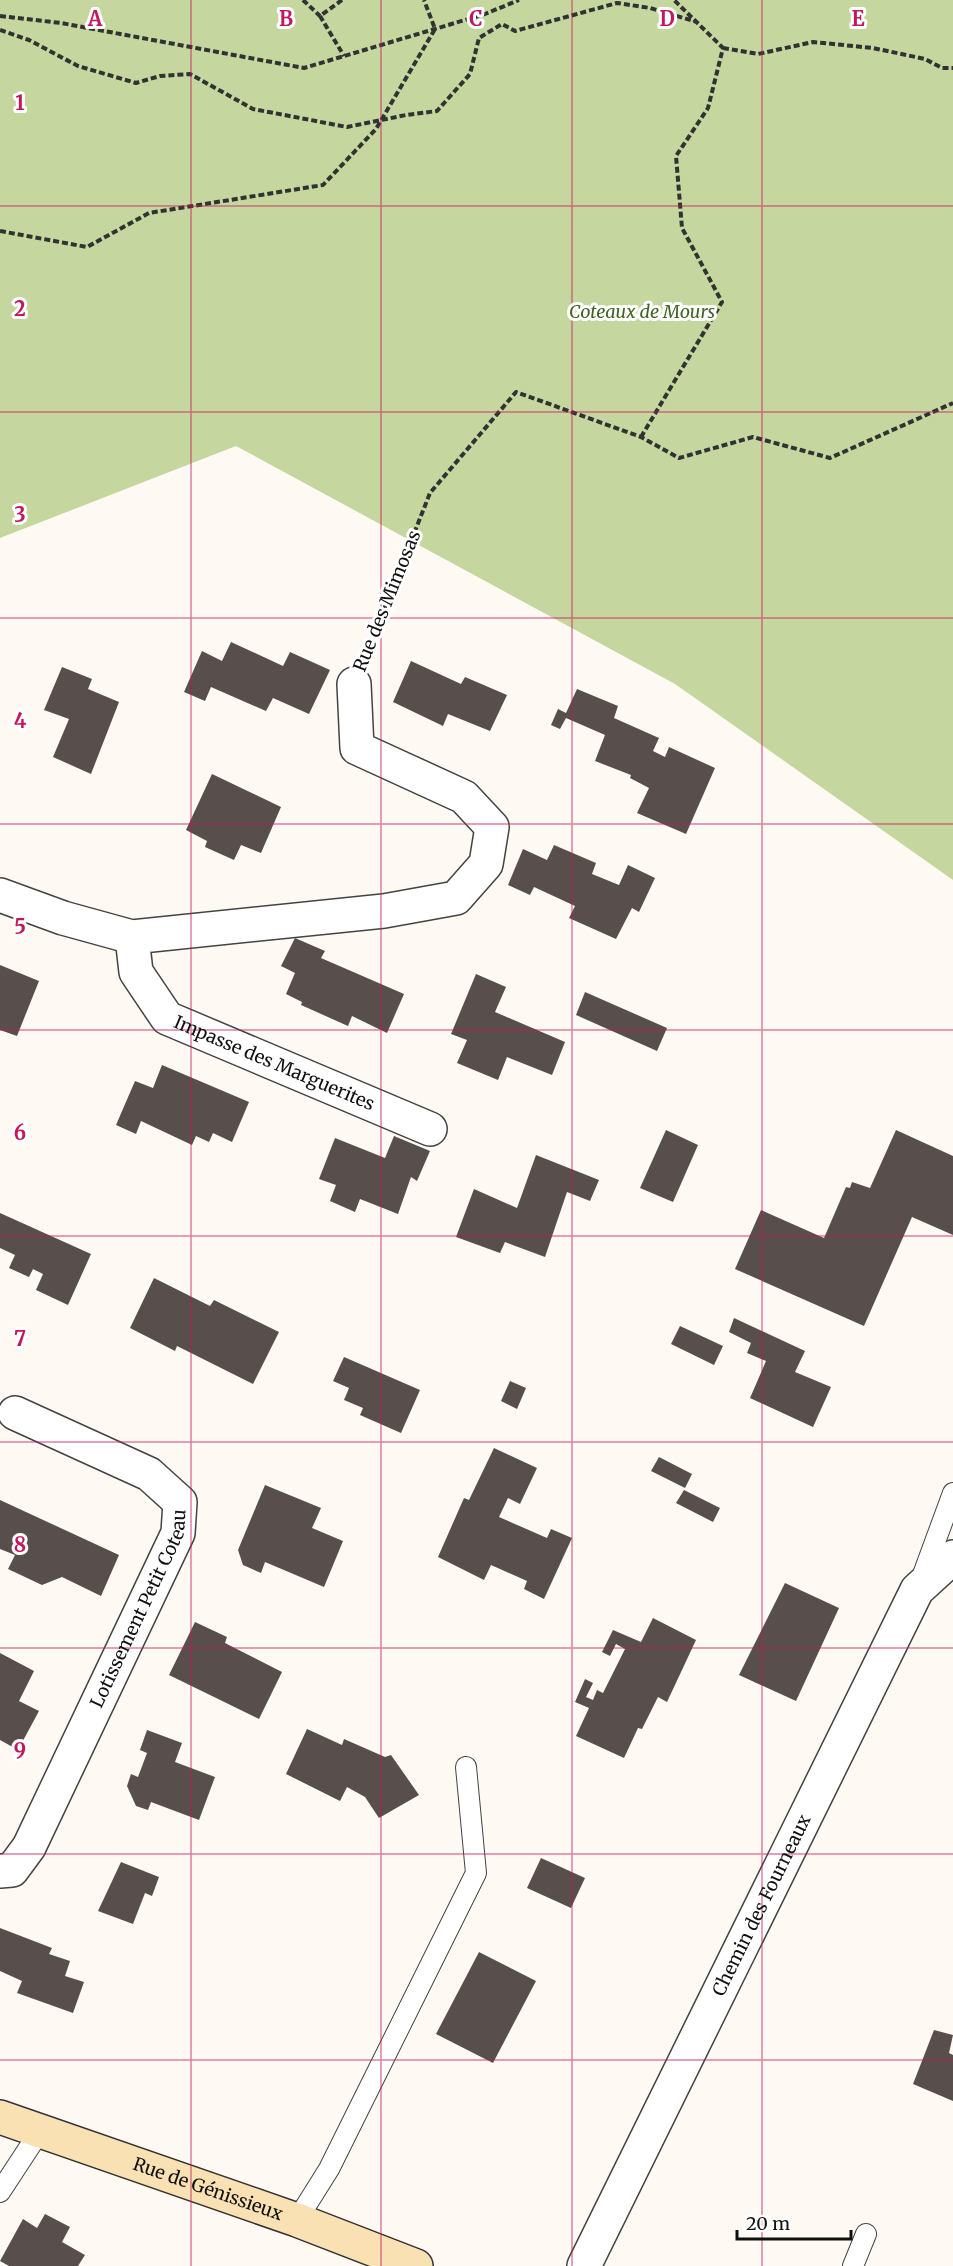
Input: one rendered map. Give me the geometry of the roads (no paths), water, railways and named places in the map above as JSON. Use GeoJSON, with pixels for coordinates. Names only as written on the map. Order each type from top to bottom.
{"type":"FeatureCollection","features":[{"type":"Feature","properties":{"kind":"street","name":"Rue des Mimosas"},"geometry":{"type":"LineString","coordinates":[[0,895],[63,918],[132,937],[384,911],[456,898],[486,864],[492,827],[464,797],[357,748],[354,684]]}},
{"type":"Feature","properties":{"kind":"street","name":"Impasse des Marguerites"},"geometry":{"type":"LineString","coordinates":[[132,937],[136,972],[167,1018],[430,1129]]}},
{"type":"Feature","properties":{"kind":"street","name":"Lotissement Petit Coteau"},"geometry":{"type":"LineString","coordinates":[[0,1871],[12,1870],[29,1847],[178,1533],[180,1502],[149,1474],[15,1413]]}},
{"type":"Feature","properties":{"kind":"street","name":"Chemin des Fourneaux"},"geometry":{"type":"LineString","coordinates":[[585,2266],[917,1590],[953,1557]]}},
{"type":"Feature","properties":{"kind":"street","name":"Rue de Génissieux"},"geometry":{"type":"LineString","coordinates":[[0,2117],[297,2220],[416,2266]]}},
{"type":"Feature","properties":{"kind":"lane"},"geometry":{"type":"LineString","coordinates":[[917,1590],[953,1493]]}},
{"type":"Feature","properties":{"kind":"lane"},"geometry":{"type":"LineString","coordinates":[[297,2220],[329,2169],[476,1873],[466,1767]]}},
{"type":"Feature","properties":{"kind":"lane"},"geometry":{"type":"LineString","coordinates":[[0,2192],[40,2131]]}},
{"type":"Feature","properties":{"kind":"lane"},"geometry":{"type":"LineString","coordinates":[[854,2266],[866,2234]]}},
{"type":"Feature","properties":{"kind":"park label","name":"Coteaux de Mours"},"geometry":{"type":"Point","coordinates":[642,312]}}]}
